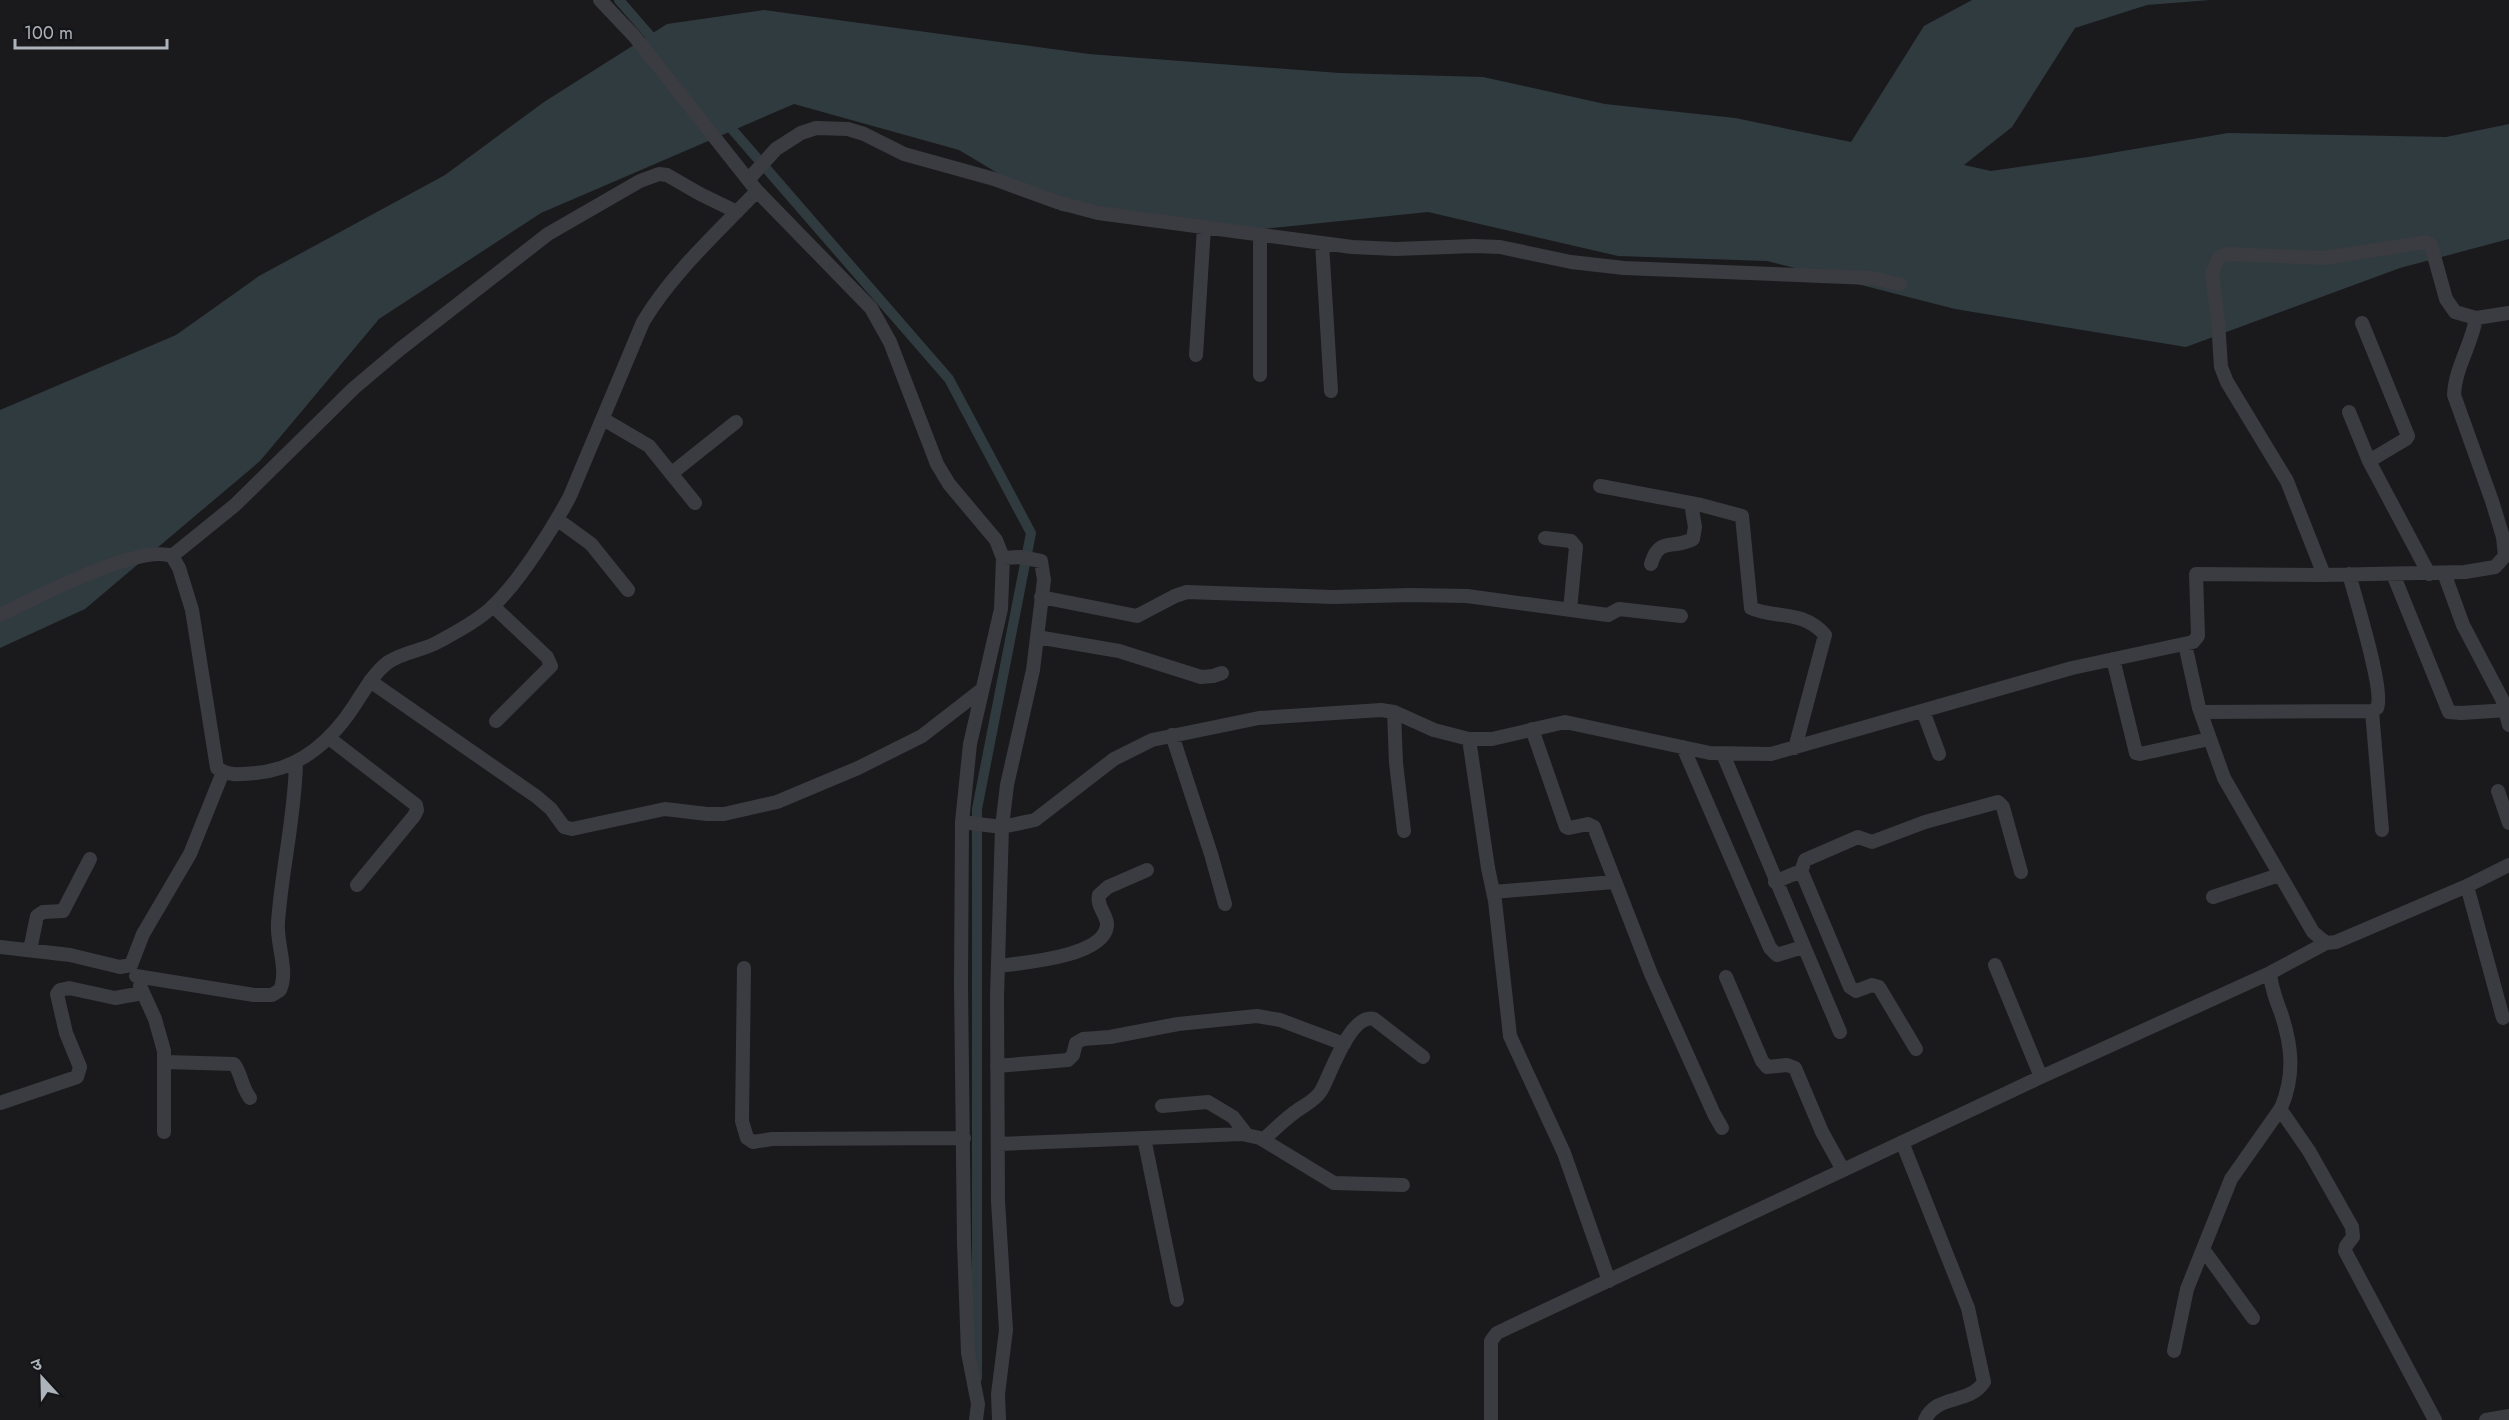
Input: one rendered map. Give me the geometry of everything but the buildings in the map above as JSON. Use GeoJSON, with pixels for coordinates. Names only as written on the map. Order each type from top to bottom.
{"type":"FeatureCollection","features":[{"type":"Feature","properties":{"kind":"street"},"geometry":{"type":"LineString","coordinates":[[600,0],[635,36],[751,182],[871,308],[890,342],[937,464],[949,484],[996,540],[1003,558],[1001,609],[980,691],[966,765],[974,823],[961,984],[968,1353],[978,1404],[976,1420]]}},
{"type":"Feature","properties":{"kind":"street"},"geometry":{"type":"LineString","coordinates":[[172,556],[179,568],[192,610],[214,761],[217,768],[229,774],[261,772],[278,770],[296,762],[329,738],[378,671],[396,657],[438,642],[478,618],[507,590],[558,520],[643,322],[652,306],[710,238],[737,212],[751,182],[776,149],[801,133],[816,128],[848,129],[864,134],[904,154],[994,179],[1076,208],[1098,213],[1372,249],[1474,246],[1500,248],[1605,266],[1871,278],[1900,284]]}},
{"type":"Feature","properties":{"kind":"street"},"geometry":{"type":"LineString","coordinates":[[0,615],[105,567],[141,556],[160,554],[172,556],[235,505],[354,388],[399,350],[548,234],[640,181],[659,174],[667,175],[737,212]]}},
{"type":"Feature","properties":{"kind":"street"},"geometry":{"type":"LineString","coordinates":[[1196,356],[1204,227]]}},
{"type":"Feature","properties":{"kind":"street"},"geometry":{"type":"LineString","coordinates":[[1260,235],[1260,375]]}},
{"type":"Feature","properties":{"kind":"street"},"geometry":{"type":"LineString","coordinates":[[2324,574],[2287,481],[2224,375],[2211,284],[2215,263],[2219,257],[2227,254],[2324,258],[2427,242],[2431,245],[2450,308],[2462,315],[2476,318],[2509,313]]}},
{"type":"Feature","properties":{"kind":"street"},"geometry":{"type":"LineString","coordinates":[[1322,243],[1331,391]]}},
{"type":"Feature","properties":{"kind":"street"},"geometry":{"type":"LineString","coordinates":[[974,823],[1002,827],[1035,820],[1114,759],[1152,740],[1259,718],[1366,710],[1394,712],[1434,730],[1469,739],[1492,739],[1565,722],[1723,754],[1771,754],[2032,678],[2193,642],[2198,636],[2196,574],[2429,574],[2495,567],[2505,556],[2503,537],[2454,394],[2454,384],[2470,343],[2476,318]]}},
{"type":"Feature","properties":{"kind":"street"},"geometry":{"type":"LineString","coordinates":[[2362,323],[2408,436],[2406,440],[2369,461]]}},
{"type":"Feature","properties":{"kind":"street"},"geometry":{"type":"LineString","coordinates":[[2349,412],[2369,461],[2429,574]]}},
{"type":"Feature","properties":{"kind":"street"},"geometry":{"type":"LineString","coordinates":[[603,419],[649,446],[694,503]]}},
{"type":"Feature","properties":{"kind":"street"},"geometry":{"type":"LineString","coordinates":[[672,473],[736,422]]}},
{"type":"Feature","properties":{"kind":"street"},"geometry":{"type":"LineString","coordinates":[[1600,486],[1691,503],[1738,513],[1742,516],[1751,608],[1794,616],[1825,634],[1795,748]]}},
{"type":"Feature","properties":{"kind":"street"},"geometry":{"type":"LineString","coordinates":[[1651,564],[1654,554],[1662,546],[1693,539],[1695,527],[1691,503]]}},
{"type":"Feature","properties":{"kind":"street"},"geometry":{"type":"LineString","coordinates":[[558,520],[591,544],[628,590]]}},
{"type":"Feature","properties":{"kind":"street"},"geometry":{"type":"LineString","coordinates":[[1545,538],[1571,542],[1576,547],[1570,610]]}},
{"type":"Feature","properties":{"kind":"street"},"geometry":{"type":"LineString","coordinates":[[999,1420],[998,1394],[1006,1330],[998,1202],[998,966],[1002,827],[1005,798],[1033,670],[1044,570],[1041,561],[1020,557],[1003,558]]}},
{"type":"Feature","properties":{"kind":"street"},"geometry":{"type":"LineString","coordinates":[[2393,574],[2447,709],[2453,713],[2508,715],[2463,625],[2444,573]]}},
{"type":"Feature","properties":{"kind":"street"},"geometry":{"type":"LineString","coordinates":[[2200,712],[2372,711],[2378,707],[2379,700],[2349,574]]}},
{"type":"Feature","properties":{"kind":"street"},"geometry":{"type":"LineString","coordinates":[[1041,597],[1137,616],[1187,592],[1333,597],[1439,595],[1608,615],[1619,609],[1681,616]]}},
{"type":"Feature","properties":{"kind":"street"},"geometry":{"type":"LineString","coordinates":[[493,606],[547,657],[551,666],[496,721]]}},
{"type":"Feature","properties":{"kind":"street"},"geometry":{"type":"LineString","coordinates":[[1037,637],[1119,651],[1201,676],[1222,673]]}},
{"type":"Feature","properties":{"kind":"street"},"geometry":{"type":"LineString","coordinates":[[2185,644],[2200,712],[2228,785],[2313,932],[2326,943]]}},
{"type":"Feature","properties":{"kind":"street"},"geometry":{"type":"LineString","coordinates":[[2113,659],[2136,753],[2143,754],[2209,738]]}},
{"type":"Feature","properties":{"kind":"street"},"geometry":{"type":"LineString","coordinates":[[370,681],[537,797],[551,809],[564,827],[572,829],[665,808],[724,814],[777,802],[850,772],[922,736],[980,691]]}},
{"type":"Feature","properties":{"kind":"street"},"geometry":{"type":"LineString","coordinates":[[1923,711],[1939,754]]}},
{"type":"Feature","properties":{"kind":"street"},"geometry":{"type":"LineString","coordinates":[[2372,711],[2382,830]]}},
{"type":"Feature","properties":{"kind":"street"},"geometry":{"type":"LineString","coordinates":[[1394,712],[1396,763],[1404,831]]}},
{"type":"Feature","properties":{"kind":"street"},"geometry":{"type":"LineString","coordinates":[[1532,729],[1564,824],[1569,828],[1588,824],[1594,827],[1651,974],[1722,1128]]}},
{"type":"Feature","properties":{"kind":"street"},"geometry":{"type":"LineString","coordinates":[[1172,735],[1225,904]]}},
{"type":"Feature","properties":{"kind":"street"},"geometry":{"type":"LineString","coordinates":[[329,738],[416,805],[417,810],[357,885]]}},
{"type":"Feature","properties":{"kind":"street"},"geometry":{"type":"LineString","coordinates":[[1469,739],[1493,892],[1510,1036],[1564,1153],[1609,1281]]}},
{"type":"Feature","properties":{"kind":"street"},"geometry":{"type":"LineString","coordinates":[[1683,747],[1770,948],[1777,955],[1803,947]]}},
{"type":"Feature","properties":{"kind":"street"},"geometry":{"type":"LineString","coordinates":[[1723,754],[1840,1032]]}},
{"type":"Feature","properties":{"kind":"street"},"geometry":{"type":"LineString","coordinates":[[0,947],[70,955],[134,971],[254,995],[272,995],[280,990],[283,977],[277,925],[295,793],[296,762]]}},
{"type":"Feature","properties":{"kind":"street"},"geometry":{"type":"LineString","coordinates":[[164,1132],[165,1062],[155,1019],[134,971],[143,934],[190,854],[223,772]]}},
{"type":"Feature","properties":{"kind":"street"},"geometry":{"type":"LineString","coordinates":[[2498,790],[2509,823]]}},
{"type":"Feature","properties":{"kind":"street"},"geometry":{"type":"LineString","coordinates":[[1801,872],[1805,860],[1858,837],[1872,842],[1925,822],[1998,802],[2003,807],[2021,872]]}},
{"type":"Feature","properties":{"kind":"street"},"geometry":{"type":"LineString","coordinates":[[30,950],[37,916],[43,912],[58,913],[67,907],[90,859]]}},
{"type":"Feature","properties":{"kind":"street"},"geometry":{"type":"LineString","coordinates":[[1491,1420],[1491,1341],[1494,1334],[2041,1077],[2270,973],[2326,943],[2336,942],[2509,866]]}},
{"type":"Feature","properties":{"kind":"street"},"geometry":{"type":"LineString","coordinates":[[998,966],[1071,954],[1085,949],[1103,934],[1107,927],[1107,922],[1098,904],[1099,895],[1108,887],[1147,870]]}},
{"type":"Feature","properties":{"kind":"street"},"geometry":{"type":"LineString","coordinates":[[1775,882],[1801,872]]}},
{"type":"Feature","properties":{"kind":"street"},"geometry":{"type":"LineString","coordinates":[[1801,872],[1807,881],[1850,987],[1856,990],[1872,984],[1879,987],[1916,1049]]}},
{"type":"Feature","properties":{"kind":"street"},"geometry":{"type":"LineString","coordinates":[[2213,897],[2279,875]]}},
{"type":"Feature","properties":{"kind":"street"},"geometry":{"type":"LineString","coordinates":[[1493,892],[1614,882]]}},
{"type":"Feature","properties":{"kind":"street"},"geometry":{"type":"LineString","coordinates":[[2467,886],[2503,1018]]}},
{"type":"Feature","properties":{"kind":"street"},"geometry":{"type":"LineString","coordinates":[[1995,964],[2041,1077]]}},
{"type":"Feature","properties":{"kind":"street"},"geometry":{"type":"LineString","coordinates":[[744,968],[742,1121],[747,1137],[753,1142],[772,1139],[964,1138]]}},
{"type":"Feature","properties":{"kind":"street"},"geometry":{"type":"LineString","coordinates":[[2174,1351],[2187,1289],[2231,1179],[2280,1109],[2286,1095],[2292,1062],[2288,1033],[2272,988],[2270,973]]}},
{"type":"Feature","properties":{"kind":"street"},"geometry":{"type":"LineString","coordinates":[[1726,977],[1762,1061],[1767,1067],[1787,1065],[1795,1068],[1822,1132],[1843,1170]]}},
{"type":"Feature","properties":{"kind":"street"},"geometry":{"type":"LineString","coordinates":[[0,1103],[77,1077],[80,1067],[60,1012],[57,994],[60,990],[69,988],[115,998],[143,993]]}},
{"type":"Feature","properties":{"kind":"street"},"geometry":{"type":"LineString","coordinates":[[997,1066],[1068,1060],[1073,1055],[1076,1043],[1083,1039],[1239,1017],[1257,1016],[1280,1020],[1344,1044]]}},
{"type":"Feature","properties":{"kind":"street"},"geometry":{"type":"LineString","coordinates":[[1263,1140],[1284,1120],[1317,1096],[1350,1034],[1370,1017],[1423,1057]]}},
{"type":"Feature","properties":{"kind":"street"},"geometry":{"type":"LineString","coordinates":[[165,1062],[234,1064],[239,1070],[243,1087],[250,1098]]}},
{"type":"Feature","properties":{"kind":"street"},"geometry":{"type":"LineString","coordinates":[[1162,1106],[1208,1102],[1233,1117],[1247,1135]]}},
{"type":"Feature","properties":{"kind":"street"},"geometry":{"type":"LineString","coordinates":[[2280,1109],[2309,1151],[2352,1227],[2353,1234],[2345,1249],[2347,1255],[2435,1420]]}},
{"type":"Feature","properties":{"kind":"street"},"geometry":{"type":"LineString","coordinates":[[998,1144],[1247,1135],[1263,1140],[1334,1183],[1403,1185]]}},
{"type":"Feature","properties":{"kind":"street"},"geometry":{"type":"LineString","coordinates":[[1144,1138],[1177,1300]]}},
{"type":"Feature","properties":{"kind":"street"},"geometry":{"type":"LineString","coordinates":[[1902,1142],[1968,1308],[1983,1376],[1983,1382],[1974,1393],[1944,1402],[1931,1410],[1925,1420]]}},
{"type":"Feature","properties":{"kind":"street"},"geometry":{"type":"LineString","coordinates":[[2203,1249],[2253,1318]]}},
{"type":"Feature","properties":{"kind":"street"},"geometry":{"type":"LineString","coordinates":[[2486,1420],[2509,1416]]}},
{"type":"Feature","properties":{"kind":"shaded area"},"geometry":{"type":"Polygon","coordinates":[[[1972,0],[2210,0],[2147,5],[2075,28],[2012,127],[1964,165],[1991,171],[2228,133],[2446,137],[2509,124],[2509,239],[2400,268],[2186,347],[1955,309],[1767,261],[1618,256],[1428,212],[1224,233],[1061,211],[959,150],[794,104],[541,213],[379,319],[260,461],[85,609],[0,648],[0,410],[176,335],[259,276],[445,175],[544,102],[667,24],[764,10],[1089,54],[1339,73],[1483,77],[1605,104],[1735,118],[1851,142],[1924,26],[1972,0]]]}},
{"type":"Feature","properties":{"kind":"waterway"},"geometry":{"type":"LineString","coordinates":[[619,0],[658,45]]}},
{"type":"Feature","properties":{"kind":"waterway"},"geometry":{"type":"LineString","coordinates":[[724,120],[949,379],[1031,533],[977,809],[977,1378]]}}]}
